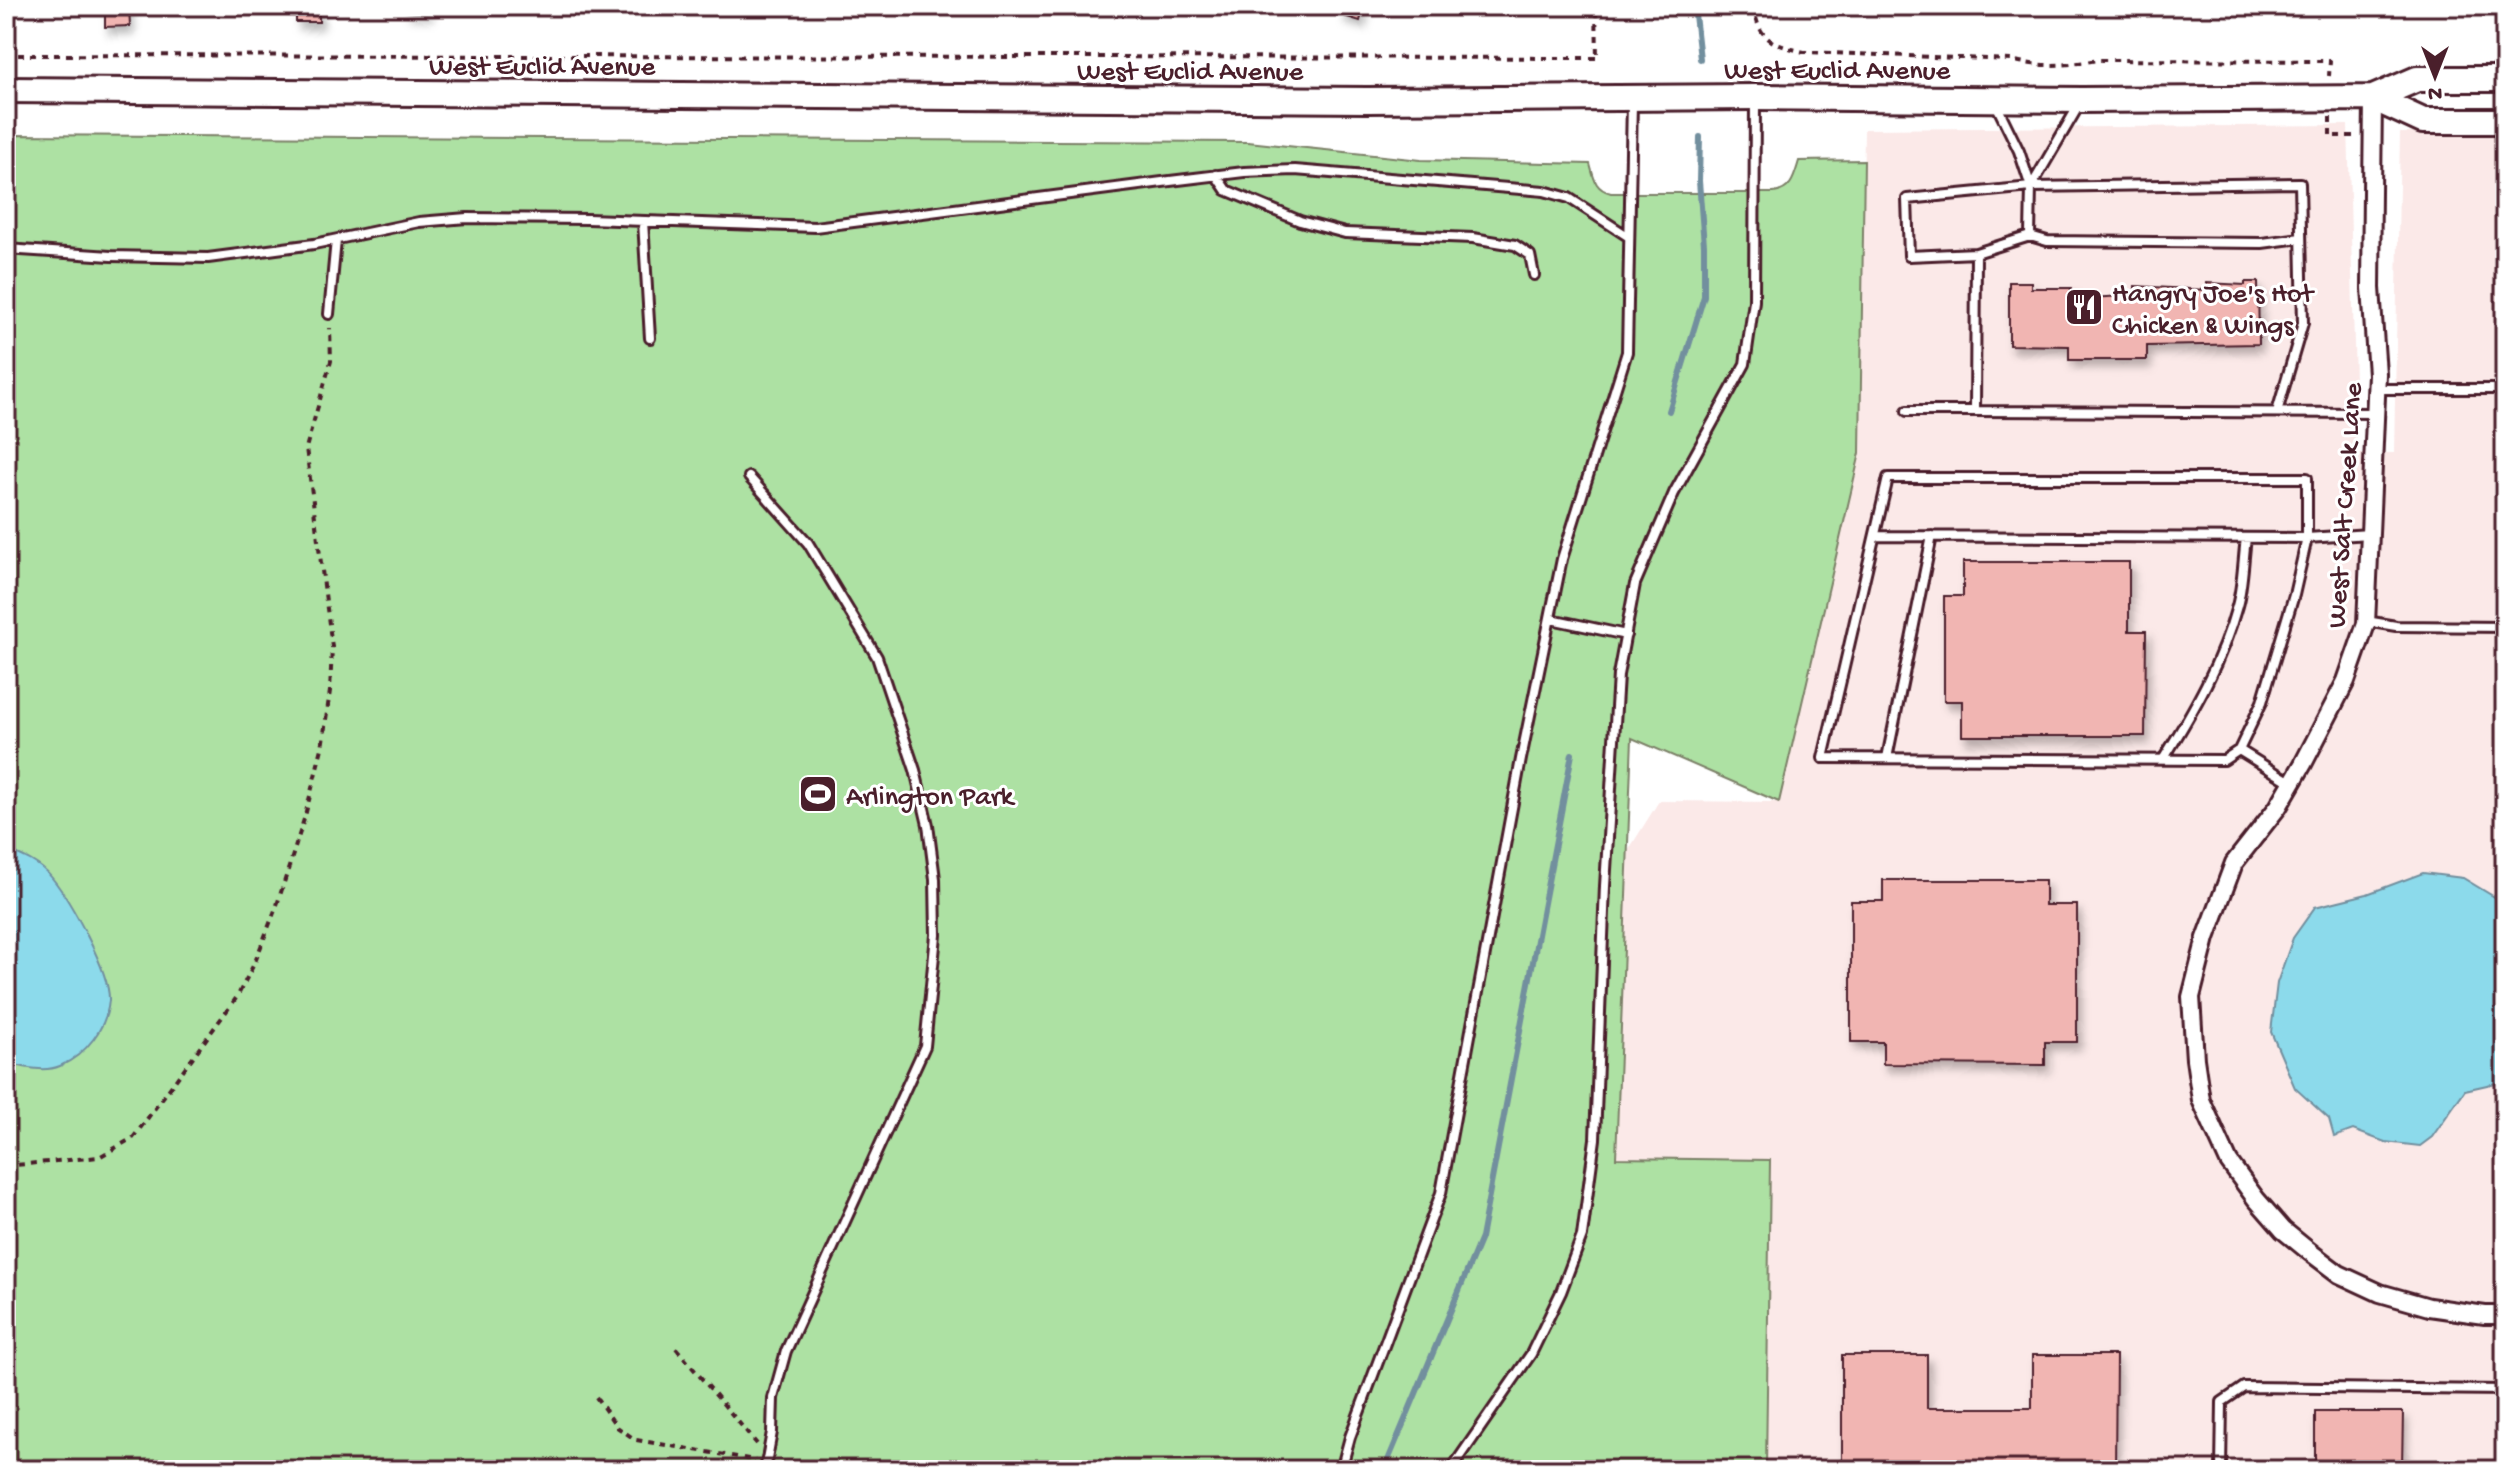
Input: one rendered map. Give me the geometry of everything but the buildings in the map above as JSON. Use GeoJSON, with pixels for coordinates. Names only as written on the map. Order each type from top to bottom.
{"type":"FeatureCollection","features":[{"type":"Feature","properties":{"kind":"main road","name":"West Euclid Avenue"},"geometry":{"type":"LineString","coordinates":[[6,90],[1367,100],[1755,97],[2082,100],[2373,98],[2417,79],[2505,79]]}},
{"type":"Feature","properties":{"kind":"main road","name":"West Euclid Avenue"},"geometry":{"type":"LineString","coordinates":[[2373,98],[2423,121],[2505,121]]}},
{"type":"Feature","properties":{"kind":"street","name":"West Salt Creek Lane"},"geometry":{"type":"LineString","coordinates":[[2373,98],[2371,288],[2376,389],[2366,621],[2346,681],[2292,783],[2278,807],[2234,863],[2206,938],[2191,997],[2195,1059],[2201,1100],[2229,1162],[2283,1230],[2339,1274],[2380,1293],[2429,1307],[2505,1315]]}},
{"type":"Feature","properties":{"kind":"lane"},"geometry":{"type":"LineString","coordinates":[[1451,1470],[1531,1354],[1561,1292],[1582,1236],[1595,1139],[1612,740],[1618,675],[1635,584],[1674,493],[1745,364],[1754,301],[1755,97]]}},
{"type":"Feature","properties":{"kind":"lane"},"geometry":{"type":"LineString","coordinates":[[1341,1470],[1350,1437],[1441,1193],[1521,759],[1562,559],[1627,352],[1632,98]]}},
{"type":"Feature","properties":{"kind":"lane"},"geometry":{"type":"LineString","coordinates":[[1994,99],[2019,151],[2031,187],[2030,236]]}},
{"type":"Feature","properties":{"kind":"lane"},"geometry":{"type":"LineString","coordinates":[[2031,187],[2082,100]]}},
{"type":"Feature","properties":{"kind":"lane"},"geometry":{"type":"LineString","coordinates":[[6,249],[208,258],[336,240],[419,222],[467,218],[815,227],[1216,175],[1295,170],[1544,191],[1569,198],[1629,237]]}},
{"type":"Feature","properties":{"kind":"lane"},"geometry":{"type":"LineString","coordinates":[[1216,175],[1226,190],[1270,210],[1345,233],[1473,238],[1515,245],[1530,255],[1534,275]]}},
{"type":"Feature","properties":{"kind":"lane"},"geometry":{"type":"LineString","coordinates":[[2277,412],[2303,323],[2300,183],[2031,187],[1907,199],[1909,256],[1976,253],[2030,236],[2047,241],[2262,243],[2301,238]]}},
{"type":"Feature","properties":{"kind":"lane"},"geometry":{"type":"LineString","coordinates":[[643,221],[650,338]]}},
{"type":"Feature","properties":{"kind":"lane"},"geometry":{"type":"LineString","coordinates":[[329,314],[336,240]]}},
{"type":"Feature","properties":{"kind":"lane"},"geometry":{"type":"LineString","coordinates":[[1975,411],[1976,253]]}},
{"type":"Feature","properties":{"kind":"lane"},"geometry":{"type":"LineString","coordinates":[[2376,389],[2505,389]]}},
{"type":"Feature","properties":{"kind":"lane"},"geometry":{"type":"LineString","coordinates":[[1907,411],[2375,413]]}},
{"type":"Feature","properties":{"kind":"lane"},"geometry":{"type":"LineString","coordinates":[[749,477],[808,543],[877,657],[915,770],[928,825],[935,879],[936,935],[925,1046],[786,1351],[773,1398],[766,1463]]}},
{"type":"Feature","properties":{"kind":"lane"},"geometry":{"type":"LineString","coordinates":[[1888,478],[2307,478],[2307,538],[2294,595],[2262,702],[2239,750],[2224,760],[1823,758],[1888,478]]}},
{"type":"Feature","properties":{"kind":"lane"},"geometry":{"type":"LineString","coordinates":[[1875,536],[2307,538],[2370,534]]}},
{"type":"Feature","properties":{"kind":"lane"},"geometry":{"type":"LineString","coordinates":[[1887,758],[1932,536]]}},
{"type":"Feature","properties":{"kind":"lane"},"geometry":{"type":"LineString","coordinates":[[2164,758],[2198,704],[2223,647],[2238,603],[2246,538]]}},
{"type":"Feature","properties":{"kind":"lane"},"geometry":{"type":"LineString","coordinates":[[1551,619],[1626,635]]}},
{"type":"Feature","properties":{"kind":"lane"},"geometry":{"type":"LineString","coordinates":[[2366,621],[2396,626],[2505,627]]}},
{"type":"Feature","properties":{"kind":"lane"},"geometry":{"type":"LineString","coordinates":[[2239,750],[2292,783]]}},
{"type":"Feature","properties":{"kind":"lane"},"geometry":{"type":"LineString","coordinates":[[2221,1470],[2222,1402],[2244,1387],[2505,1390]]}},
{"type":"Feature","properties":{"kind":"path"},"geometry":{"type":"LineString","coordinates":[[6,55],[1597,58],[1596,6]]}},
{"type":"Feature","properties":{"kind":"path"},"geometry":{"type":"LineString","coordinates":[[1754,6],[1755,22],[1763,35],[1774,43],[1804,52],[2012,60],[2028,65],[2068,65],[2098,60],[2330,61],[2329,68]]}},
{"type":"Feature","properties":{"kind":"path"},"geometry":{"type":"LineString","coordinates":[[6,1166],[99,1157],[133,1138],[237,997],[266,934],[305,816],[322,748],[330,691],[332,647],[306,448],[331,361],[329,314]]}},
{"type":"Feature","properties":{"kind":"path"},"geometry":{"type":"LineString","coordinates":[[676,1348],[766,1463]]}},
{"type":"Feature","properties":{"kind":"path"},"geometry":{"type":"LineString","coordinates":[[596,1397],[617,1427],[636,1440],[813,1470]]}},
{"type":"Feature","properties":{"kind":"shaded area"},"geometry":{"type":"Polygon","coordinates":[[[2348,125],[2357,453],[2394,453],[2400,133],[2505,132],[2505,1470],[1766,1470],[1770,1161],[1616,1159],[1628,851],[1659,801],[1779,802],[1860,453],[1864,129],[2348,125]]]}},
{"type":"Feature","properties":{"kind":"green space","name":"Arlington Park"},"geometry":{"type":"Polygon","coordinates":[[[6,135],[1248,142],[1421,160],[1590,164],[1598,186],[1611,193],[1774,193],[1789,186],[1799,161],[1864,160],[1860,453],[1779,802],[1632,738],[1616,1158],[1770,1160],[1766,1470],[6,1470],[6,135]]]}},
{"type":"Feature","properties":{"kind":"water"},"geometry":{"type":"Polygon","coordinates":[[[6,849],[37,864],[60,888],[88,937],[108,988],[107,1010],[94,1039],[78,1055],[54,1068],[33,1069],[6,1063],[6,849]]]}},
{"type":"Feature","properties":{"kind":"water"},"geometry":{"type":"Polygon","coordinates":[[[2423,873],[2463,878],[2505,906],[2505,1081],[2465,1090],[2432,1137],[2420,1146],[2385,1142],[2353,1130],[2334,1137],[2329,1119],[2295,1088],[2271,1032],[2277,983],[2293,938],[2315,907],[2367,894],[2423,873]]]}},
{"type":"Feature","properties":{"kind":"waterway"},"geometry":{"type":"LineString","coordinates":[[1694,6],[1700,59]]}},
{"type":"Feature","properties":{"kind":"waterway"},"geometry":{"type":"LineString","coordinates":[[1669,411],[1704,296],[1700,137]]}},
{"type":"Feature","properties":{"kind":"waterway"},"geometry":{"type":"LineString","coordinates":[[1384,1470],[1481,1238],[1572,754]]}},
{"type":"Feature","properties":{"kind":"place","name":"Hangry Joe's Hot Chicken & Wings"},"geometry":{"type":"Point","coordinates":[2084,307]}},
{"type":"Feature","properties":{"kind":"place","name":"Arlington Park"},"geometry":{"type":"Point","coordinates":[818,794]}}]}
